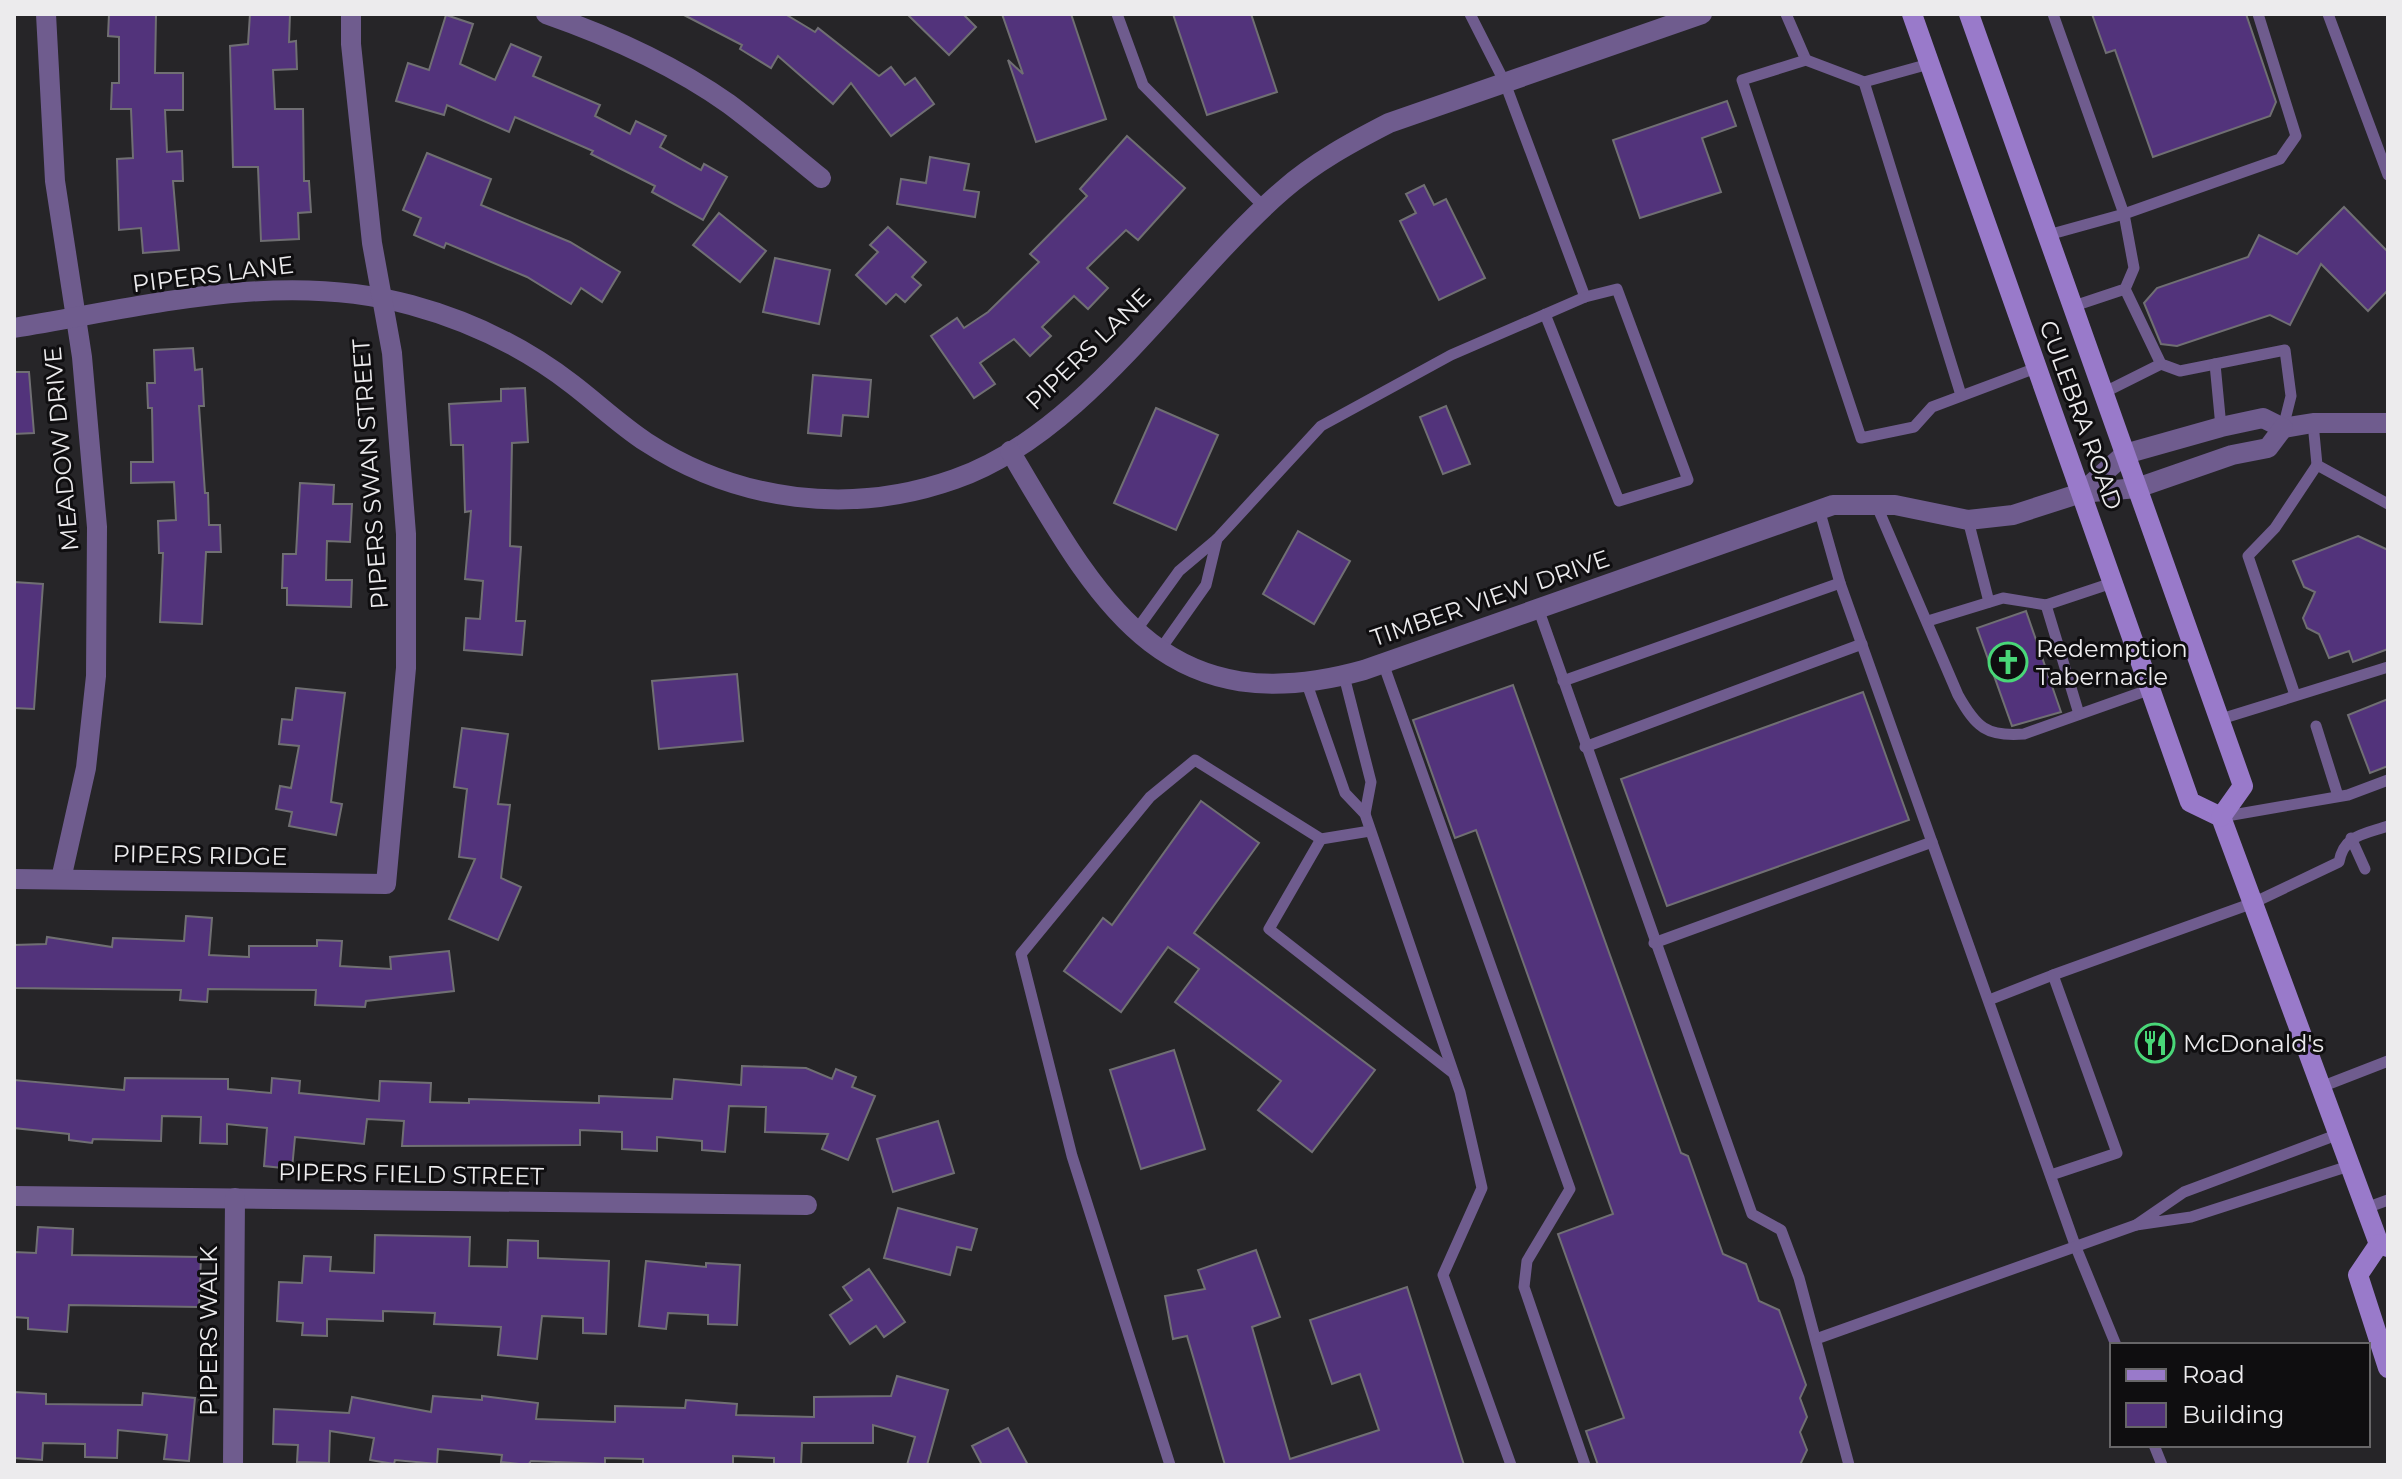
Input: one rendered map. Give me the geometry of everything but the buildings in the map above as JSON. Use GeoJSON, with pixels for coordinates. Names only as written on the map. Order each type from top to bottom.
{"type":"FeatureCollection","features":[{"type":"Feature","properties":{"kind":"main road","name":"CULEBRA ROAD"},"geometry":{"type":"LineString","coordinates":[[1912,14],[2190,802],[2221,817],[2243,786],[1969,14]]}},
{"type":"Feature","properties":{"kind":"main road"},"geometry":{"type":"LineString","coordinates":[[2221,817],[2349,1166],[2384,1246],[2358,1275],[2388,1368]]}},
{"type":"Feature","properties":{"kind":"street","name":"MEADOW DRIVE"},"geometry":{"type":"LineString","coordinates":[[46,14],[55,181],[76,318],[97,527],[96,676],[86,768],[61,879]]}},
{"type":"Feature","properties":{"kind":"street","name":"PIPERS SWAN STREET"},"geometry":{"type":"LineString","coordinates":[[351,14],[352,59],[381,298],[392,353],[406,534],[406,668],[386,884]]}},
{"type":"Feature","properties":{"kind":"street"},"geometry":{"type":"LineString","coordinates":[[546,14],[585,27],[658,61],[727,103],[821,178]]}},
{"type":"Feature","properties":{"kind":"street","name":"PIPERS LANE"},"geometry":{"type":"LineString","coordinates":[[14,328],[267,290],[323,290],[381,298],[452,318],[512,344],[553,370],[663,453],[706,474],[757,491],[807,500],[889,495],[954,480],[1010,451],[1050,423],[1096,381],[1283,190],[1355,140],[1389,123],[1702,14]]}},
{"type":"Feature","properties":{"kind":"street","name":"TIMBER VIEW DRIVE"},"geometry":{"type":"LineString","coordinates":[[2081,493],[2125,454],[2221,427],[2263,418],[2283,428],[2313,423],[2388,423]]}},
{"type":"Feature","properties":{"kind":"street","name":"TIMBER VIEW DRIVE"},"geometry":{"type":"LineString","coordinates":[[1010,451],[1083,573],[1109,607],[1135,632],[1160,651],[1232,680],[1270,686],[1307,684],[1344,676],[1819,509],[1848,503],[1876,504],[1968,520],[2013,515],[2081,493],[2137,488],[2232,455],[2268,448],[2283,428]]}},
{"type":"Feature","properties":{"kind":"street","name":"PIPERS RIDGE"},"geometry":{"type":"LineString","coordinates":[[14,879],[386,884]]}},
{"type":"Feature","properties":{"kind":"street","name":"PIPERS FIELD STREET"},"geometry":{"type":"LineString","coordinates":[[14,1196],[807,1205]]}},
{"type":"Feature","properties":{"kind":"street","name":"PIPERS WALK"},"geometry":{"type":"LineString","coordinates":[[233,1465],[235,1198]]}},
{"type":"Feature","properties":{"kind":"lane"},"geometry":{"type":"LineString","coordinates":[[1117,14],[1143,85],[1265,208]]}},
{"type":"Feature","properties":{"kind":"lane"},"geometry":{"type":"LineString","coordinates":[[1470,14],[1505,83],[1585,297]]}},
{"type":"Feature","properties":{"kind":"lane"},"geometry":{"type":"LineString","coordinates":[[1786,14],[1806,60]]}},
{"type":"Feature","properties":{"kind":"lane"},"geometry":{"type":"LineString","coordinates":[[2053,14],[2124,214],[2134,268],[2125,289],[2074,306]]}},
{"type":"Feature","properties":{"kind":"lane"},"geometry":{"type":"LineString","coordinates":[[2048,235],[2124,214],[2280,159],[2296,136],[2258,14]]}},
{"type":"Feature","properties":{"kind":"lane"},"geometry":{"type":"LineString","coordinates":[[2328,14],[2388,175]]}},
{"type":"Feature","properties":{"kind":"lane"},"geometry":{"type":"LineString","coordinates":[[1929,64],[1864,82],[1806,60],[1742,80],[1861,438],[1914,427],[1932,407],[2036,368]]}},
{"type":"Feature","properties":{"kind":"lane"},"geometry":{"type":"LineString","coordinates":[[1864,82],[1961,395]]}},
{"type":"Feature","properties":{"kind":"lane"},"geometry":{"type":"LineString","coordinates":[[1135,632],[1179,571],[1217,539],[1321,426],[1451,355],[1545,314],[1585,297],[1617,289],[1688,480],[1619,501],[1545,314]]}},
{"type":"Feature","properties":{"kind":"lane"},"geometry":{"type":"LineString","coordinates":[[2125,289],[2161,364],[2180,371],[2285,350],[2291,396],[2283,428]]}},
{"type":"Feature","properties":{"kind":"lane"},"geometry":{"type":"LineString","coordinates":[[2105,392],[2161,364]]}},
{"type":"Feature","properties":{"kind":"lane"},"geometry":{"type":"LineString","coordinates":[[2215,364],[2221,427]]}},
{"type":"Feature","properties":{"kind":"lane"},"geometry":{"type":"LineString","coordinates":[[2295,695],[2248,556],[2275,528],[2317,465],[2313,423]]}},
{"type":"Feature","properties":{"kind":"lane"},"geometry":{"type":"LineString","coordinates":[[2317,465],[2388,504]]}},
{"type":"Feature","properties":{"kind":"lane"},"geometry":{"type":"LineString","coordinates":[[1876,504],[1958,695],[1986,731],[2006,735],[2024,734],[2151,689]]}},
{"type":"Feature","properties":{"kind":"lane"},"geometry":{"type":"LineString","coordinates":[[1819,509],[1840,583],[2075,1245],[2115,1343]]}},
{"type":"Feature","properties":{"kind":"lane"},"geometry":{"type":"LineString","coordinates":[[1968,520],[1989,602]]}},
{"type":"Feature","properties":{"kind":"lane"},"geometry":{"type":"LineString","coordinates":[[1160,651],[1206,585],[1217,539]]}},
{"type":"Feature","properties":{"kind":"lane"},"geometry":{"type":"LineString","coordinates":[[1563,681],[1840,583]]}},
{"type":"Feature","properties":{"kind":"lane"},"geometry":{"type":"LineString","coordinates":[[1928,621],[2003,598],[2046,605],[2112,583]]}},
{"type":"Feature","properties":{"kind":"lane"},"geometry":{"type":"LineString","coordinates":[[2046,605],[2079,714]]}},
{"type":"Feature","properties":{"kind":"lane"},"geometry":{"type":"LineString","coordinates":[[1538,608],[1752,1214],[1781,1230],[1816,1339],[1849,1465]]}},
{"type":"Feature","properties":{"kind":"lane"},"geometry":{"type":"LineString","coordinates":[[1585,747],[1862,644]]}},
{"type":"Feature","properties":{"kind":"lane"},"geometry":{"type":"LineString","coordinates":[[1383,663],[1570,1189],[1527,1261],[1524,1287],[1585,1465]]}},
{"type":"Feature","properties":{"kind":"lane"},"geometry":{"type":"LineString","coordinates":[[2221,719],[2388,667]]}},
{"type":"Feature","properties":{"kind":"lane"},"geometry":{"type":"LineString","coordinates":[[1344,676],[1371,782],[1365,814],[1454,1073],[1482,1188],[1443,1275],[1511,1465]]}},
{"type":"Feature","properties":{"kind":"lane"},"geometry":{"type":"LineString","coordinates":[[1307,684],[1345,793],[1365,814]]}},
{"type":"Feature","properties":{"kind":"lane"},"geometry":{"type":"LineString","coordinates":[[2316,726],[2338,796]]}},
{"type":"Feature","properties":{"kind":"lane"},"geometry":{"type":"LineString","coordinates":[[1170,1465],[1072,1156],[1021,954],[1150,797],[1195,760],[1321,839],[1370,831]]}},
{"type":"Feature","properties":{"kind":"lane"},"geometry":{"type":"LineString","coordinates":[[2221,817],[2338,796],[2388,780]]}},
{"type":"Feature","properties":{"kind":"lane"},"geometry":{"type":"LineString","coordinates":[[1989,1000],[2253,903],[2339,862],[2342,847],[2351,838],[2388,826]]}},
{"type":"Feature","properties":{"kind":"lane"},"geometry":{"type":"LineString","coordinates":[[2351,838],[2365,869]]}},
{"type":"Feature","properties":{"kind":"lane"},"geometry":{"type":"LineString","coordinates":[[1321,839],[1269,929],[1454,1073]]}},
{"type":"Feature","properties":{"kind":"lane"},"geometry":{"type":"LineString","coordinates":[[1654,943],[1932,842]]}},
{"type":"Feature","properties":{"kind":"lane"},"geometry":{"type":"LineString","coordinates":[[2051,1175],[2117,1153],[2053,975]]}},
{"type":"Feature","properties":{"kind":"lane"},"geometry":{"type":"LineString","coordinates":[[2321,1087],[2388,1061]]}},
{"type":"Feature","properties":{"kind":"lane"},"geometry":{"type":"LineString","coordinates":[[2136,1225],[2184,1192],[2339,1134]]}},
{"type":"Feature","properties":{"kind":"lane"},"geometry":{"type":"LineString","coordinates":[[1816,1339],[2136,1225],[2191,1217],[2349,1166]]}},
{"type":"Feature","properties":{"kind":"lane"},"geometry":{"type":"LineString","coordinates":[[2366,1208],[2388,1200]]}},
{"type":"Feature","properties":{"kind":"place","name":"Redemption Tabernacle"},"geometry":{"type":"Point","coordinates":[2008,662]}},
{"type":"Feature","properties":{"kind":"place","name":"McDonald's"},"geometry":{"type":"Point","coordinates":[2155,1043]}}]}
